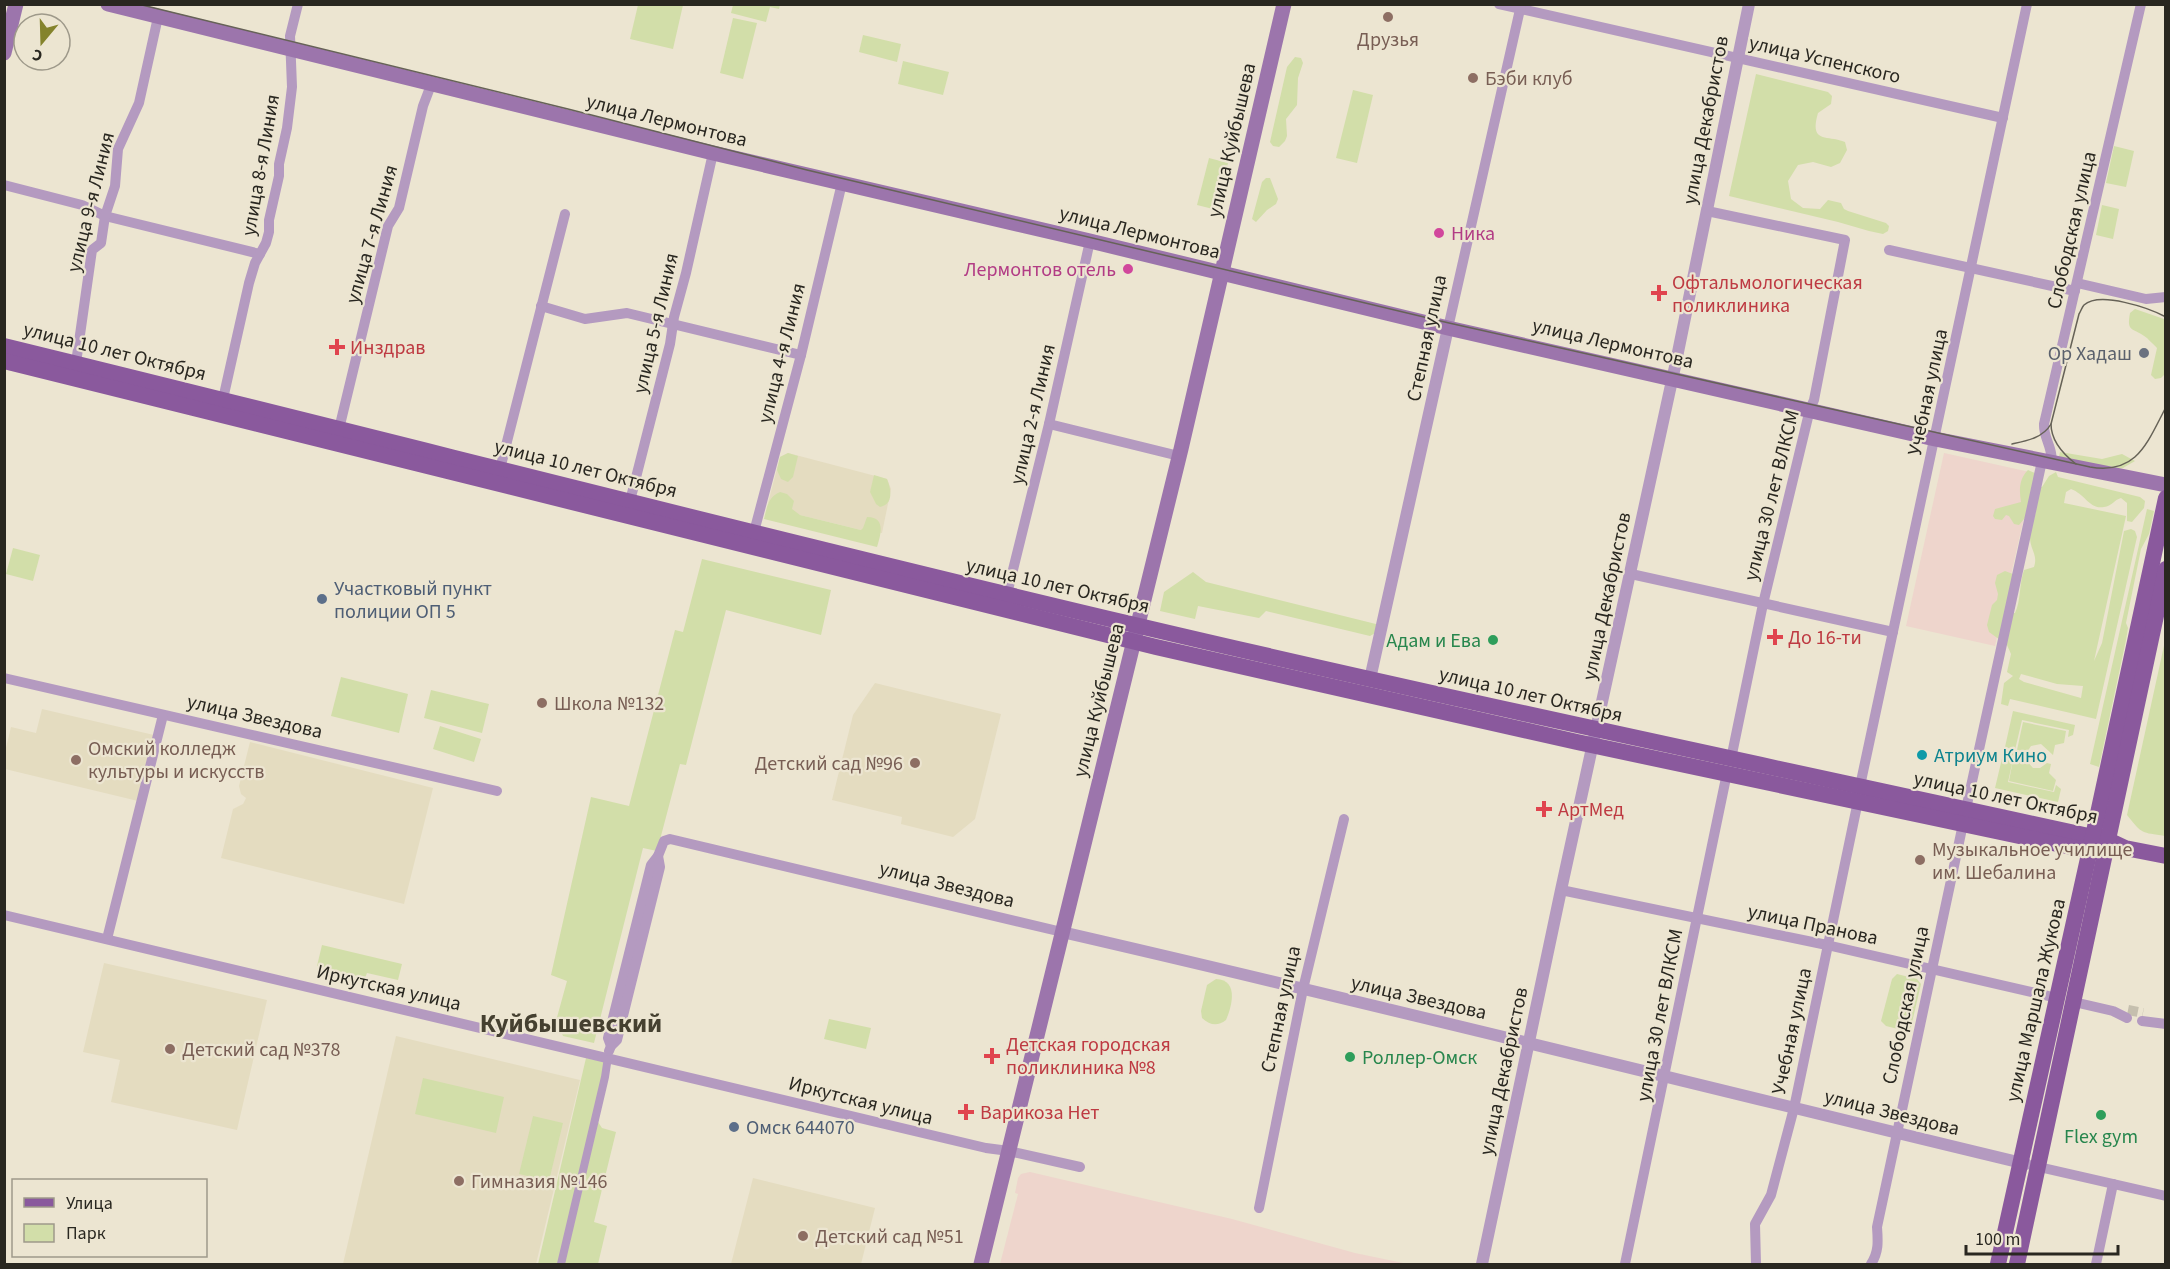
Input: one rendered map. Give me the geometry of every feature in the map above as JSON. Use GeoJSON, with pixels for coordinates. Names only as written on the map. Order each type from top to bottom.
{"type":"FeatureCollection","features":[{"type":"Feature","properties":{"kind":"main road"},"geometry":{"type":"LineString","coordinates":[[4,52],[16,4]]}},
{"type":"Feature","properties":{"kind":"main road","name":"улица Лермонтова"},"geometry":{"type":"LineString","coordinates":[[108,4],[290,51],[1448,328],[1935,439],[2166,485]]}},
{"type":"Feature","properties":{"kind":"main road","name":"улица Куйбышева"},"geometry":{"type":"LineString","coordinates":[[981,1264],[1179,456],[1284,4]]}},
{"type":"Feature","properties":{"kind":"main road","name":"улица 10 лет Октября"},"geometry":{"type":"LineString","coordinates":[[4,346],[1008,594],[1136,634],[1370,679],[1594,737]]}},
{"type":"Feature","properties":{"kind":"main road","name":"улица 10 лет Октября"},"geometry":{"type":"LineString","coordinates":[[4,361],[1136,634],[1594,737],[1965,817],[2099,845],[2166,856]]}},
{"type":"Feature","properties":{"kind":"main road","name":"улица Маршала Жукова"},"geometry":{"type":"LineString","coordinates":[[2018,1264],[2074,1002],[2099,845],[2166,498]]}},
{"type":"Feature","properties":{"kind":"main road","name":"улица Маршала Жукова"},"geometry":{"type":"LineString","coordinates":[[1998,1264],[2057,998],[2099,845],[2166,569]]}},
{"type":"Feature","properties":{"kind":"street","name":"улица 8-я Линия"},"geometry":{"type":"LineString","coordinates":[[223,399],[249,283],[269,232],[269,220],[287,128],[292,87],[290,36],[298,4]]}},
{"type":"Feature","properties":{"kind":"street","name":"улица Успенского"},"geometry":{"type":"LineString","coordinates":[[1499,4],[2003,118]]}},
{"type":"Feature","properties":{"kind":"street","name":"улица Декабристов"},"geometry":{"type":"LineString","coordinates":[[1482,1264],[1673,378],[1749,4]]}},
{"type":"Feature","properties":{"kind":"street","name":"Учебная улица"},"geometry":{"type":"LineString","coordinates":[[1756,1264],[1755,1224],[1772,1195],[1794,1108],[2027,4]]}},
{"type":"Feature","properties":{"kind":"street","name":"Слободская улица"},"geometry":{"type":"LineString","coordinates":[[1871,1264],[1876,1257],[1878,1247],[1876,1227],[1965,817],[2047,462],[2052,453],[2043,433],[2044,424],[2141,4]]}},
{"type":"Feature","properties":{"kind":"street","name":"Степная улица"},"geometry":{"type":"LineString","coordinates":[[1370,679],[1520,7]]}},
{"type":"Feature","properties":{"kind":"street","name":"улица 9-я Линия"},"geometry":{"type":"LineString","coordinates":[[76,363],[92,250],[101,243],[105,216],[115,186],[118,149],[139,102],[158,17]]}},
{"type":"Feature","properties":{"kind":"street","name":"улица 7-я Линия"},"geometry":{"type":"LineString","coordinates":[[339,429],[387,226],[399,208],[423,106],[431,84]]}},
{"type":"Feature","properties":{"kind":"street","name":"улица 5-я Линия"},"geometry":{"type":"LineString","coordinates":[[630,501],[670,344],[672,325],[713,153]]}},
{"type":"Feature","properties":{"kind":"street","name":"улица 4-я Линия"},"geometry":{"type":"LineString","coordinates":[[754,532],[801,355],[842,183]]}},
{"type":"Feature","properties":{"kind":"street"},"geometry":{"type":"LineString","coordinates":[[4,185],[82,205],[105,216],[260,254]]}},
{"type":"Feature","properties":{"kind":"street","name":"улица 30 лет ВЛКСМ"},"geometry":{"type":"LineString","coordinates":[[1625,1264],[1763,604],[1814,400],[1845,240],[1707,211]]}},
{"type":"Feature","properties":{"kind":"street"},"geometry":{"type":"LineString","coordinates":[[500,469],[565,214]]}},
{"type":"Feature","properties":{"kind":"street","name":"улица 2-я Линия"},"geometry":{"type":"LineString","coordinates":[[1008,594],[1090,241]]}},
{"type":"Feature","properties":{"kind":"street"},"geometry":{"type":"LineString","coordinates":[[1889,250],[2076,287],[2146,298],[2165,297]]}},
{"type":"Feature","properties":{"kind":"street"},"geometry":{"type":"LineString","coordinates":[[541,306],[585,319],[627,313],[801,355]]}},
{"type":"Feature","properties":{"kind":"street"},"geometry":{"type":"LineString","coordinates":[[1049,424],[1179,456]]}},
{"type":"Feature","properties":{"kind":"street"},"geometry":{"type":"LineString","coordinates":[[1631,574],[1893,632]]}},
{"type":"Feature","properties":{"kind":"street","name":"улица Звездова"},"geometry":{"type":"LineString","coordinates":[[4,678],[497,792]]}},
{"type":"Feature","properties":{"kind":"street"},"geometry":{"type":"LineString","coordinates":[[107,939],[163,715]]}},
{"type":"Feature","properties":{"kind":"street","name":"Степная улица"},"geometry":{"type":"LineString","coordinates":[[1259,1208],[1303,989],[1344,819]]}},
{"type":"Feature","properties":{"kind":"street","name":"улица Звездова"},"geometry":{"type":"LineString","coordinates":[[609,1052],[608,1038],[651,865],[658,856],[664,841],[670,839],[1665,1075],[1896,1134],[2166,1196]]}},
{"type":"Feature","properties":{"kind":"street","name":"улица Пранова"},"geometry":{"type":"LineString","coordinates":[[1561,890],[1827,945],[2057,998]]}},
{"type":"Feature","properties":{"kind":"street","name":"Иркутская улица"},"geometry":{"type":"LineString","coordinates":[[4,915],[609,1052],[986,1148],[1080,1167]]}},
{"type":"Feature","properties":{"kind":"street"},"geometry":{"type":"LineString","coordinates":[[2074,1002],[2128,1014]]}},
{"type":"Feature","properties":{"kind":"street"},"geometry":{"type":"LineString","coordinates":[[2143,1017],[2162,1023]]}},
{"type":"Feature","properties":{"kind":"street"},"geometry":{"type":"LineString","coordinates":[[561,1264],[609,1052]]}},
{"type":"Feature","properties":{"kind":"street"},"geometry":{"type":"LineString","coordinates":[[2096,1264],[2113,1184]]}},
{"type":"Feature","properties":{"kind":"shaded area"},"geometry":{"type":"Polygon","coordinates":[[[788,453],[887,479],[891,489],[882,533],[800,515],[768,503],[780,457],[788,453]]]}},
{"type":"Feature","properties":{"kind":"shaded area"},"geometry":{"type":"Polygon","coordinates":[[[1944,453],[2034,473],[1995,646],[1906,626],[1944,453]]]}},
{"type":"Feature","properties":{"kind":"shaded area","name":"Детский сад №96"},"geometry":{"type":"Polygon","coordinates":[[[875,683],[1001,714],[975,819],[953,837],[901,824],[902,817],[832,800],[853,715],[875,683]]]}},
{"type":"Feature","properties":{"kind":"shaded area","name":"Омский колледж культуры и искусств"},"geometry":{"type":"Polygon","coordinates":[[[42,709],[154,735],[138,801],[5,769],[5,752],[11,727],[36,733],[42,709]]]}},
{"type":"Feature","properties":{"kind":"shaded area"},"geometry":{"type":"Polygon","coordinates":[[[250,742],[433,788],[404,904],[221,858],[233,809],[243,804],[246,798],[241,794],[239,786],[250,742]]]}},
{"type":"Feature","properties":{"kind":"shaded area","name":"Детский сад №378"},"geometry":{"type":"Polygon","coordinates":[[[104,963],[267,1000],[237,1130],[111,1102],[120,1060],[83,1052],[104,963]]]}},
{"type":"Feature","properties":{"kind":"shaded area","name":"Гимназия №146"},"geometry":{"type":"Polygon","coordinates":[[[396,1036],[580,1080],[536,1264],[343,1264],[396,1036]]]}},
{"type":"Feature","properties":{"kind":"shaded area"},"geometry":{"type":"Polygon","coordinates":[[[1030,1172],[1232,1219],[1355,1253],[1408,1264],[1000,1264],[1018,1194],[1015,1193],[1018,1178],[1021,1174],[1030,1172]]]}},
{"type":"Feature","properties":{"kind":"shaded area","name":"Детский сад №51"},"geometry":{"type":"Polygon","coordinates":[[[753,1178],[875,1208],[861,1264],[731,1264],[753,1178]]]}},
{"type":"Feature","properties":{"kind":"green space"},"geometry":{"type":"Polygon","coordinates":[[[733,4],[780,5],[779,9],[770,7],[766,22],[731,13],[733,4]]]}},
{"type":"Feature","properties":{"kind":"green space"},"geometry":{"type":"Polygon","coordinates":[[[638,5],[683,5],[673,49],[630,39],[638,5]]]}},
{"type":"Feature","properties":{"kind":"green space"},"geometry":{"type":"Polygon","coordinates":[[[733,18],[757,23],[743,79],[720,73],[733,18]]]}},
{"type":"Feature","properties":{"kind":"green space"},"geometry":{"type":"Polygon","coordinates":[[[863,35],[901,44],[897,62],[859,52],[863,35]]]}},
{"type":"Feature","properties":{"kind":"green space"},"geometry":{"type":"Polygon","coordinates":[[[1295,57],[1301,58],[1303,63],[1298,78],[1297,105],[1286,119],[1285,141],[1279,147],[1273,146],[1270,142],[1287,67],[1295,57]]]}},
{"type":"Feature","properties":{"kind":"green space"},"geometry":{"type":"Polygon","coordinates":[[[903,61],[949,72],[943,95],[898,84],[903,61]]]}},
{"type":"Feature","properties":{"kind":"green space"},"geometry":{"type":"Polygon","coordinates":[[[1756,74],[1828,92],[1832,96],[1831,104],[1818,113],[1816,130],[1821,136],[1845,142],[1847,150],[1840,163],[1831,167],[1813,162],[1798,165],[1788,181],[1791,199],[1803,208],[1820,209],[1828,200],[1841,203],[1848,211],[1886,223],[1889,226],[1888,231],[1883,234],[1869,231],[1729,196],[1756,74]]]}},
{"type":"Feature","properties":{"kind":"green space"},"geometry":{"type":"Polygon","coordinates":[[[1353,90],[1373,95],[1357,163],[1336,158],[1353,90]]]}},
{"type":"Feature","properties":{"kind":"green space"},"geometry":{"type":"Polygon","coordinates":[[[2114,146],[2134,151],[2126,187],[2106,183],[2114,146]]]}},
{"type":"Feature","properties":{"kind":"green space"},"geometry":{"type":"Polygon","coordinates":[[[1209,158],[1228,163],[1217,210],[1197,205],[1209,158]]]}},
{"type":"Feature","properties":{"kind":"green space"},"geometry":{"type":"Polygon","coordinates":[[[1270,178],[1278,199],[1276,204],[1256,222],[1252,219],[1262,182],[1270,178]]]}},
{"type":"Feature","properties":{"kind":"green space"},"geometry":{"type":"Polygon","coordinates":[[[2102,205],[2119,209],[2113,239],[2096,235],[2102,205]]]}},
{"type":"Feature","properties":{"kind":"green space"},"geometry":{"type":"Polygon","coordinates":[[[2135,309],[2164,319],[2165,374],[2161,378],[2155,379],[2151,375],[2157,348],[2130,327],[2130,313],[2135,309]]]}},
{"type":"Feature","properties":{"kind":"green space"},"geometry":{"type":"Polygon","coordinates":[[[2060,452],[2102,459],[2122,454],[2135,461],[2123,468],[2112,470],[2058,461],[2060,452]]]}},
{"type":"Feature","properties":{"kind":"green space"},"geometry":{"type":"Polygon","coordinates":[[[788,453],[798,456],[793,477],[788,482],[781,479],[777,470],[780,457],[788,453]]]}},
{"type":"Feature","properties":{"kind":"green space"},"geometry":{"type":"Polygon","coordinates":[[[2028,470],[2037,474],[2035,486],[2042,487],[2049,476],[2056,472],[2058,477],[2140,497],[2145,501],[2144,508],[2132,522],[2127,521],[2127,503],[2121,498],[2109,505],[2099,507],[2091,504],[2076,491],[2071,489],[2066,492],[2064,503],[2126,516],[2094,661],[2102,643],[2124,531],[2131,529],[2135,531],[2137,537],[2096,719],[2010,699],[2008,706],[2001,704],[2004,683],[2013,676],[2007,672],[2011,654],[2007,645],[1989,632],[1987,625],[1992,605],[1997,600],[1995,583],[1997,575],[2005,571],[2013,574],[2011,613],[2015,613],[2024,570],[2034,567],[2035,556],[2030,535],[2036,505],[2019,525],[2014,524],[2009,516],[2006,515],[2002,520],[1995,519],[1993,516],[1995,509],[2021,502],[2020,485],[2028,470]],[[2021,674],[2019,679],[2081,698],[2083,686],[2057,684],[2021,674]]]}},
{"type":"Feature","properties":{"kind":"green space"},"geometry":{"type":"Polygon","coordinates":[[[874,475],[887,479],[890,487],[888,503],[880,507],[870,492],[874,475]]]}},
{"type":"Feature","properties":{"kind":"green space"},"geometry":{"type":"Polygon","coordinates":[[[780,492],[787,494],[794,501],[792,509],[800,515],[861,530],[867,517],[877,520],[880,523],[881,532],[877,547],[764,519],[770,500],[780,492]]]}},
{"type":"Feature","properties":{"kind":"green space"},"geometry":{"type":"Polygon","coordinates":[[[2147,509],[2154,511],[2149,534],[2141,549],[2126,623],[2128,628],[2126,640],[2099,767],[2090,764],[2147,509]]]}},
{"type":"Feature","properties":{"kind":"green space"},"geometry":{"type":"Polygon","coordinates":[[[13,548],[40,555],[33,581],[6,574],[13,548]]]}},
{"type":"Feature","properties":{"kind":"green space"},"geometry":{"type":"Polygon","coordinates":[[[702,559],[831,590],[821,635],[726,610],[686,765],[680,764],[657,851],[643,848],[594,1043],[563,1036],[556,1021],[567,981],[551,975],[591,797],[629,806],[675,630],[683,632],[702,559]]]}},
{"type":"Feature","properties":{"kind":"green space"},"geometry":{"type":"Polygon","coordinates":[[[1193,572],[1206,582],[1380,625],[1377,632],[1370,636],[1266,611],[1259,618],[1198,606],[1195,619],[1160,611],[1164,592],[1193,572]]]}},
{"type":"Feature","properties":{"kind":"green space"},"geometry":{"type":"Polygon","coordinates":[[[2165,641],[2165,836],[2143,832],[2127,815],[2165,641]]]}},
{"type":"Feature","properties":{"kind":"green space"},"geometry":{"type":"Polygon","coordinates":[[[341,677],[408,694],[399,733],[331,716],[341,677]]]}},
{"type":"Feature","properties":{"kind":"green space"},"geometry":{"type":"Polygon","coordinates":[[[431,690],[489,704],[482,733],[424,718],[431,690]]]}},
{"type":"Feature","properties":{"kind":"green space"},"geometry":{"type":"Polygon","coordinates":[[[2013,711],[2075,725],[2073,735],[2068,737],[2069,730],[2022,720],[2015,750],[2005,747],[2013,711]]]}},
{"type":"Feature","properties":{"kind":"green space"},"geometry":{"type":"Polygon","coordinates":[[[2023,722],[2066,731],[2064,743],[2055,745],[2053,755],[2041,744],[2031,746],[2027,752],[2017,750],[2023,722]]]}},
{"type":"Feature","properties":{"kind":"green space"},"geometry":{"type":"Polygon","coordinates":[[[440,726],[481,739],[474,762],[433,749],[440,726]]]}},
{"type":"Feature","properties":{"kind":"green space"},"geometry":{"type":"Polygon","coordinates":[[[2004,750],[2025,755],[2033,768],[2040,768],[2047,763],[2051,764],[2049,773],[2056,780],[2053,791],[2009,781],[2014,755],[2008,782],[2054,792],[2056,785],[2061,789],[2058,802],[1995,788],[2004,750]]]}},
{"type":"Feature","properties":{"kind":"green space"},"geometry":{"type":"Polygon","coordinates":[[[322,945],[402,964],[398,980],[367,973],[365,978],[317,966],[322,945]]]}},
{"type":"Feature","properties":{"kind":"green space"},"geometry":{"type":"Polygon","coordinates":[[[1897,974],[1917,979],[1921,984],[1911,1027],[1906,1031],[1886,1026],[1881,1021],[1892,979],[1897,974]]]}},
{"type":"Feature","properties":{"kind":"green space"},"geometry":{"type":"Polygon","coordinates":[[[1216,979],[1228,984],[1232,995],[1226,1020],[1220,1024],[1208,1022],[1202,1018],[1201,1011],[1207,985],[1216,979]]]}},
{"type":"Feature","properties":{"kind":"green space"},"geometry":{"type":"Polygon","coordinates":[[[829,1019],[871,1028],[866,1049],[824,1039],[829,1019]]]}},
{"type":"Feature","properties":{"kind":"green space"},"geometry":{"type":"Polygon","coordinates":[[[586,1058],[610,1063],[598,1122],[602,1128],[616,1132],[594,1222],[607,1226],[598,1264],[538,1264],[586,1058]]]}},
{"type":"Feature","properties":{"kind":"green space"},"geometry":{"type":"Polygon","coordinates":[[[423,1078],[504,1097],[496,1133],[415,1114],[423,1078]]]}},
{"type":"Feature","properties":{"kind":"green space"},"geometry":{"type":"Polygon","coordinates":[[[533,1116],[563,1123],[549,1181],[519,1174],[533,1116]]]}},
{"type":"Feature","properties":{"kind":"tunnel"},"geometry":{"type":"LineString","coordinates":[[2128,1010],[2143,1013]]}},
{"type":"Feature","properties":{"kind":"tram line"},"geometry":{"type":"LineString","coordinates":[[138,4],[807,170],[1449,323],[2090,467],[2106,468],[2130,461],[2146,444],[2166,407]]}},
{"type":"Feature","properties":{"kind":"tram line"},"geometry":{"type":"LineString","coordinates":[[2076,464],[2059,447],[2053,436],[2051,424],[2079,314],[2084,305],[2091,301],[2112,300],[2148,309],[2166,317]]}},
{"type":"Feature","properties":{"kind":"tram line"},"geometry":{"type":"LineString","coordinates":[[2012,444],[2039,436],[2051,424]]}},
{"type":"Feature","properties":{"kind":"place","name":"Друзья"},"geometry":{"type":"Point","coordinates":[1388,17]}},
{"type":"Feature","properties":{"kind":"place","name":"Бэби клуб"},"geometry":{"type":"Point","coordinates":[1473,78]}},
{"type":"Feature","properties":{"kind":"place","name":"Ника"},"geometry":{"type":"Point","coordinates":[1439,233]}},
{"type":"Feature","properties":{"kind":"place","name":"Лермонтов отель"},"geometry":{"type":"Point","coordinates":[1128,269]}},
{"type":"Feature","properties":{"kind":"place","name":"Офтальмологическая поликлиника"},"geometry":{"type":"Point","coordinates":[1659,293]}},
{"type":"Feature","properties":{"kind":"place","name":"Инздрав"},"geometry":{"type":"Point","coordinates":[337,347]}},
{"type":"Feature","properties":{"kind":"place","name":"Ор Хадаш"},"geometry":{"type":"Point","coordinates":[2144,353]}},
{"type":"Feature","properties":{"kind":"place","name":"Участковый пункт полиции ОП 5"},"geometry":{"type":"Point","coordinates":[322,599]}},
{"type":"Feature","properties":{"kind":"place","name":"До 16-ти"},"geometry":{"type":"Point","coordinates":[1775,637]}},
{"type":"Feature","properties":{"kind":"place","name":"Адам и Ева"},"geometry":{"type":"Point","coordinates":[1493,640]}},
{"type":"Feature","properties":{"kind":"place","name":"Школа №132"},"geometry":{"type":"Point","coordinates":[542,703]}},
{"type":"Feature","properties":{"kind":"place","name":"Атриум Кино"},"geometry":{"type":"Point","coordinates":[1922,755]}},
{"type":"Feature","properties":{"kind":"place","name":"Омский колледж культуры и искусств"},"geometry":{"type":"Point","coordinates":[76,760]}},
{"type":"Feature","properties":{"kind":"place","name":"Детский сад №96"},"geometry":{"type":"Point","coordinates":[915,763]}},
{"type":"Feature","properties":{"kind":"place","name":"АртМед"},"geometry":{"type":"Point","coordinates":[1544,809]}},
{"type":"Feature","properties":{"kind":"place","name":"Музыкальное училище им. Шебалина"},"geometry":{"type":"Point","coordinates":[1920,860]}},
{"type":"Feature","properties":{"kind":"place","name":"Детский сад №378"},"geometry":{"type":"Point","coordinates":[170,1049]}},
{"type":"Feature","properties":{"kind":"place","name":"Детская городская поликлиника №8"},"geometry":{"type":"Point","coordinates":[992,1056]}},
{"type":"Feature","properties":{"kind":"place","name":"Роллер-Омск"},"geometry":{"type":"Point","coordinates":[1350,1057]}},
{"type":"Feature","properties":{"kind":"place","name":"Варикоза Нет"},"geometry":{"type":"Point","coordinates":[966,1112]}},
{"type":"Feature","properties":{"kind":"place","name":"Flex gym"},"geometry":{"type":"Point","coordinates":[2101,1115]}},
{"type":"Feature","properties":{"kind":"place","name":"Омск 644070"},"geometry":{"type":"Point","coordinates":[734,1127]}},
{"type":"Feature","properties":{"kind":"place","name":"Гимназия №146"},"geometry":{"type":"Point","coordinates":[459,1181]}},
{"type":"Feature","properties":{"kind":"place","name":"Детский сад №51"},"geometry":{"type":"Point","coordinates":[803,1236]}},
{"type":"Feature","properties":{"kind":"district","name":"Куйбышевский"},"geometry":{"type":"Point","coordinates":[571,1023]}}]}
